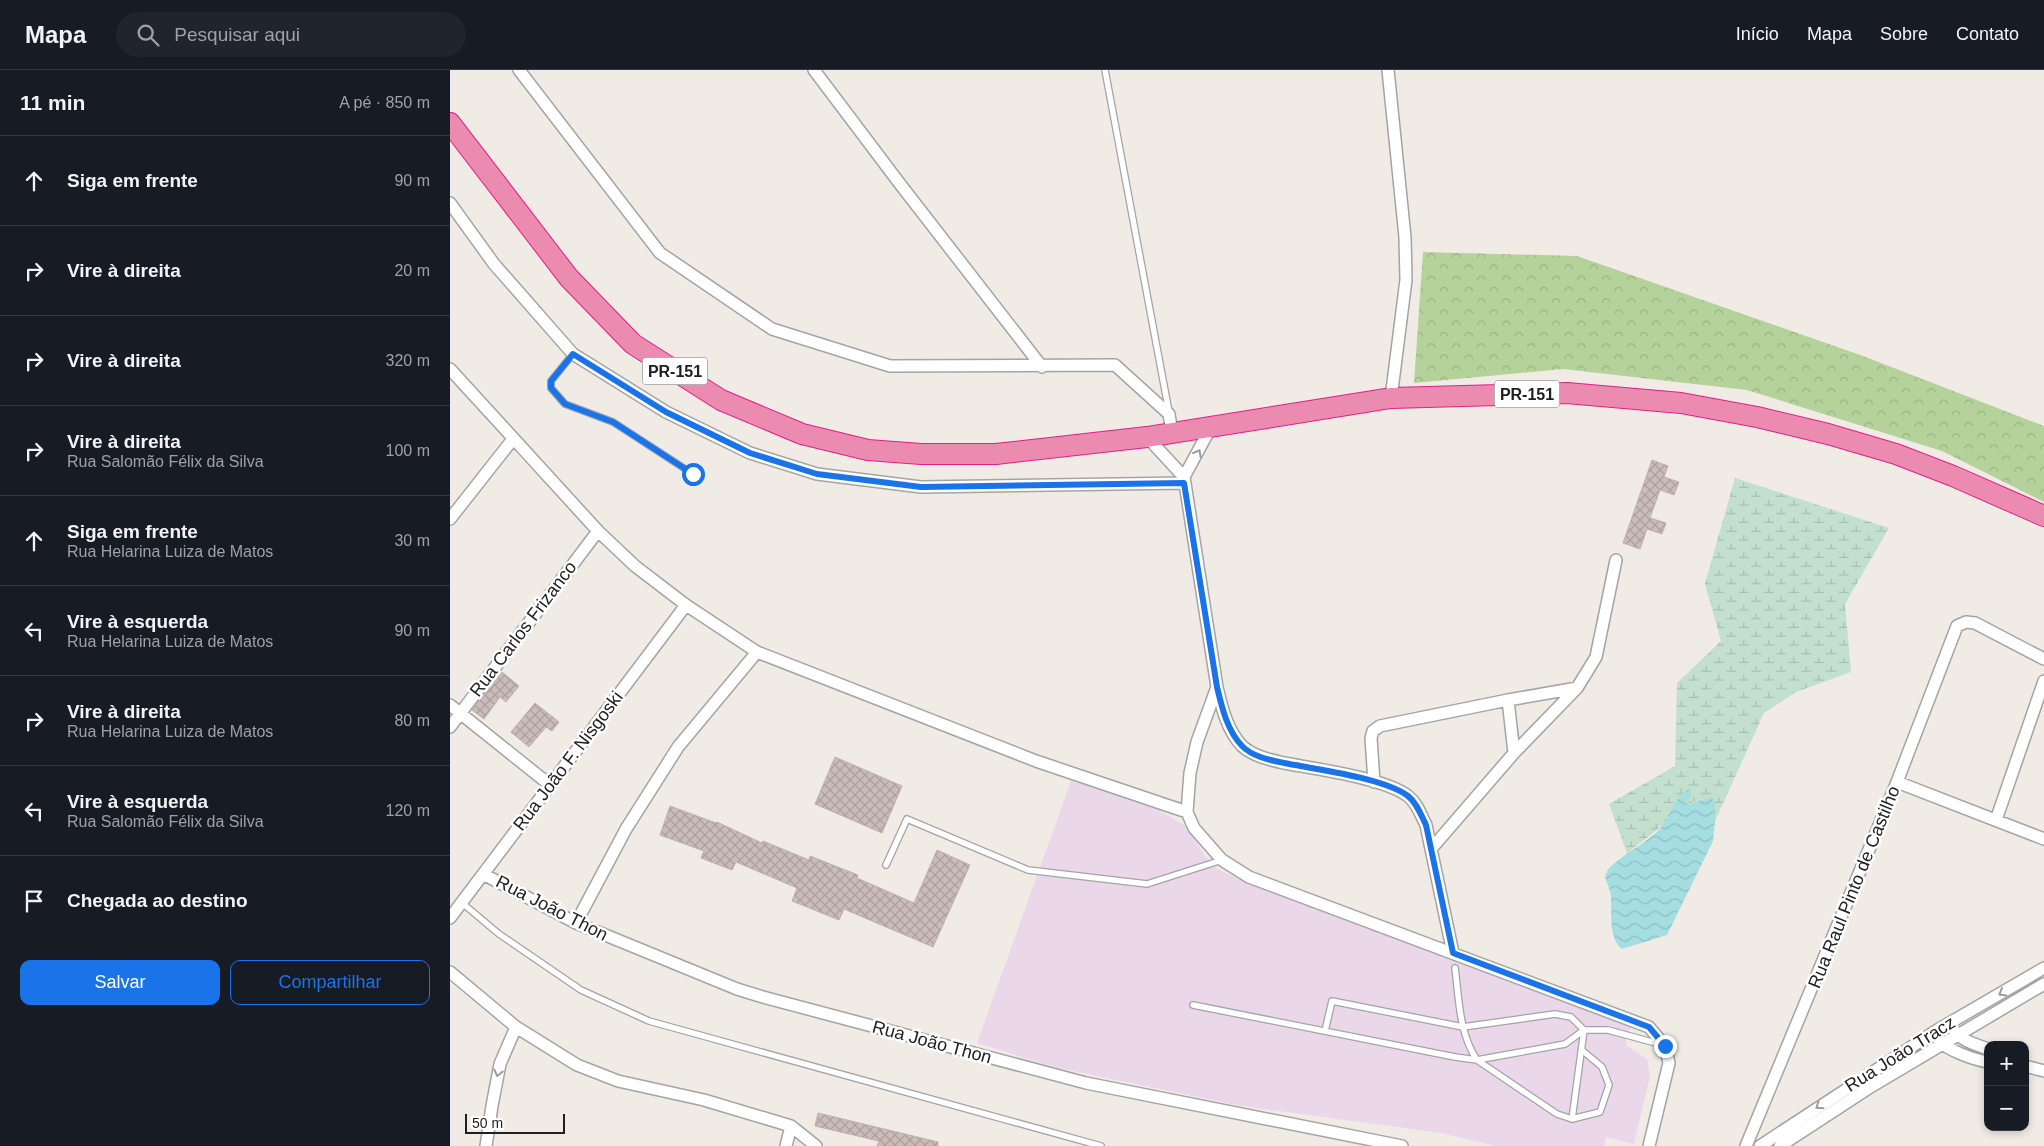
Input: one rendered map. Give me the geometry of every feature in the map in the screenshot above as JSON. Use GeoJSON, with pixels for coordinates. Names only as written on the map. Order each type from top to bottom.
{"type":"FeatureCollection","features":[{"type":"Feature","properties":{"kind":"highway","name":"PR-151"},"geometry":{"type":"LineString","coordinates":[[450,123],[570,278],[633,344],[721,400],[802,434],[868,450],[921,454],[996,454],[1172,434],[1391,398],[1567,393],[1680,403],[1757,417],[1810,430],[1896,454],[2002,496],[2044,516]]}},
{"type":"Feature","properties":{"kind":"street"},"geometry":{"type":"LineString","coordinates":[[519,70],[660,253],[772,329],[890,366],[1042,367],[1115,365],[1170,414],[1172,434]]}},
{"type":"Feature","properties":{"kind":"street"},"geometry":{"type":"LineString","coordinates":[[814,70],[1042,367]]}},
{"type":"Feature","properties":{"kind":"street"},"geometry":{"type":"LineString","coordinates":[[1388,70],[1405,237],[1406,280],[1391,398]]}},
{"type":"Feature","properties":{"kind":"street"},"geometry":{"type":"LineString","coordinates":[[450,204],[494,264],[573,354],[666,412],[750,453],[817,474],[921,487],[1184,480]]}},
{"type":"Feature","properties":{"kind":"street"},"geometry":{"type":"LineString","coordinates":[[450,369],[598,531],[635,566],[686,605],[757,652],[1036,761],[1187,812]]}},
{"type":"Feature","properties":{"kind":"street"},"geometry":{"type":"LineString","coordinates":[[1184,480],[1211,427]]}},
{"type":"Feature","properties":{"kind":"street"},"geometry":{"type":"LineString","coordinates":[[1147,437],[1184,480],[1217,687],[1223,713],[1232,732],[1243,747],[1264,758],[1387,785],[1409,797],[1419,809],[1426,825],[1453,953]]}},
{"type":"Feature","properties":{"kind":"street"},"geometry":{"type":"LineString","coordinates":[[450,519],[513,439]]}},
{"type":"Feature","properties":{"kind":"street","name":"Rua Carlos Frizanco"},"geometry":{"type":"LineString","coordinates":[[450,727],[598,531]]}},
{"type":"Feature","properties":{"kind":"street"},"geometry":{"type":"LineString","coordinates":[[1432,848],[1514,753],[1577,688],[1596,657],[1616,560]]}},
{"type":"Feature","properties":{"kind":"street","name":"Rua João F. Nisgoski"},"geometry":{"type":"LineString","coordinates":[[450,918],[686,605]]}},
{"type":"Feature","properties":{"kind":"street","name":"Rua Raul Pinto de Castilho"},"geometry":{"type":"LineString","coordinates":[[1746,1146],[1897,782],[1957,626],[1966,622],[1975,623],[2044,658]]}},
{"type":"Feature","properties":{"kind":"street"},"geometry":{"type":"LineString","coordinates":[[576,924],[626,829],[678,747],[757,652]]}},
{"type":"Feature","properties":{"kind":"street"},"geometry":{"type":"LineString","coordinates":[[1996,820],[2044,681]]}},
{"type":"Feature","properties":{"kind":"street"},"geometry":{"type":"LineString","coordinates":[[1217,687],[1197,742],[1190,773],[1187,812],[1194,828],[1222,860],[1249,876],[1649,1027],[1665,1046],[1669,1063],[1649,1146]]}},
{"type":"Feature","properties":{"kind":"street"},"geometry":{"type":"LineString","coordinates":[[1374,782],[1371,738],[1373,732],[1380,726],[1577,688]]}},
{"type":"Feature","properties":{"kind":"street"},"geometry":{"type":"LineString","coordinates":[[1508,700],[1514,753]]}},
{"type":"Feature","properties":{"kind":"street"},"geometry":{"type":"LineString","coordinates":[[450,704],[550,785]]}},
{"type":"Feature","properties":{"kind":"street"},"geometry":{"type":"LineString","coordinates":[[1897,782],[2044,839]]}},
{"type":"Feature","properties":{"kind":"street","name":"Rua João Thon"},"geometry":{"type":"LineString","coordinates":[[483,874],[576,924],[737,989],[763,997],[1086,1083],[1402,1146]]}},
{"type":"Feature","properties":{"kind":"street","name":"Rua João Tracz"},"geometry":{"type":"LineString","coordinates":[[1760,1146],[1934,1032],[2044,968]]}},
{"type":"Feature","properties":{"kind":"street"},"geometry":{"type":"LineString","coordinates":[[450,972],[516,1027],[577,1065],[618,1081],[704,1100],[791,1126],[816,1146]]}},
{"type":"Feature","properties":{"kind":"street","name":"Rua João Tracz"},"geometry":{"type":"LineString","coordinates":[[1780,1146],[1942,1044],[2044,984]]}},
{"type":"Feature","properties":{"kind":"street"},"geometry":{"type":"LineString","coordinates":[[1950,1023],[1957,1035],[1984,1047]]}},
{"type":"Feature","properties":{"kind":"street"},"geometry":{"type":"LineString","coordinates":[[486,1146],[495,1084],[500,1064],[516,1027]]}},
{"type":"Feature","properties":{"kind":"street"},"geometry":{"type":"LineString","coordinates":[[1934,1032],[1942,1044],[1958,1052],[1984,1061]]}},
{"type":"Feature","properties":{"kind":"street"},"geometry":{"type":"LineString","coordinates":[[2029,1067],[2044,1071]]}},
{"type":"Feature","properties":{"kind":"street"},"geometry":{"type":"LineString","coordinates":[[786,1146],[791,1126]]}},
{"type":"Feature","properties":{"kind":"lane"},"geometry":{"type":"LineString","coordinates":[[1105,70],[1170,414]]}},
{"type":"Feature","properties":{"kind":"lane"},"geometry":{"type":"LineString","coordinates":[[573,354],[551,381],[551,388],[565,404],[613,422],[693,474]]}},
{"type":"Feature","properties":{"kind":"lane"},"geometry":{"type":"LineString","coordinates":[[886,864],[907,819],[1028,870],[1146,884],[1222,860]]}},
{"type":"Feature","properties":{"kind":"lane"},"geometry":{"type":"LineString","coordinates":[[461,902],[499,934],[580,990],[649,1021],[1101,1146]]}},
{"type":"Feature","properties":{"kind":"lane"},"geometry":{"type":"LineString","coordinates":[[1455,968],[1463,1027],[1468,1047],[1477,1060],[1557,1114],[1572,1119],[1600,1112],[1609,1085],[1602,1067],[1582,1051]]}},
{"type":"Feature","properties":{"kind":"lane"},"geometry":{"type":"LineString","coordinates":[[1326,1031],[1332,1001],[1463,1027],[1555,1014],[1571,1017],[1584,1030]]}},
{"type":"Feature","properties":{"kind":"lane"},"geometry":{"type":"LineString","coordinates":[[1193,1005],[1477,1060],[1565,1044],[1584,1030],[1608,1030],[1665,1046]]}},
{"type":"Feature","properties":{"kind":"lane"},"geometry":{"type":"LineString","coordinates":[[1572,1119],[1584,1030]]}},
{"type":"Feature","properties":{"kind":"shaded area"},"geometry":{"type":"Polygon","coordinates":[[[1071,781],[1139,799],[1186,826],[1206,857],[1217,869],[1254,886],[1632,1026],[1626,1035],[1626,1045],[1647,1059],[1650,1076],[1634,1144],[1606,1137],[1604,1146],[1496,1146],[1441,1133],[1236,1105],[1054,1067],[977,1043],[1071,781]]]}},
{"type":"Feature","properties":{"kind":"green space"},"geometry":{"type":"Polygon","coordinates":[[[1423,252],[1577,256],[1863,356],[2044,426],[2044,502],[1942,451],[1747,390],[1563,369],[1414,383],[1423,252]]]}},
{"type":"Feature","properties":{"kind":"green space"},"geometry":{"type":"Polygon","coordinates":[[[1735,478],[1889,528],[1845,604],[1851,672],[1796,692],[1764,713],[1715,821],[1715,805],[1706,801],[1693,802],[1627,853],[1609,804],[1675,766],[1677,683],[1721,641],[1705,584],[1735,478]]]}},
{"type":"Feature","properties":{"kind":"water"},"geometry":{"type":"Polygon","coordinates":[[[1690,789],[1691,797],[1685,802],[1689,805],[1706,799],[1711,795],[1715,805],[1713,841],[1667,935],[1622,949],[1615,939],[1613,932],[1611,896],[1605,877],[1608,869],[1658,831],[1663,826],[1675,803],[1690,789]]]}},
{"type":"Feature","properties":{"kind":"building"},"geometry":{"type":"Polygon","coordinates":[[[1652,460],[1668,466],[1664,477],[1679,482],[1674,495],[1660,490],[1650,518],[1666,523],[1662,534],[1647,529],[1640,549],[1623,543],[1652,460]]]}},
{"type":"Feature","properties":{"kind":"building"},"geometry":{"type":"Polygon","coordinates":[[[502,672],[519,686],[506,702],[500,697],[484,719],[472,710],[502,672]]]}},
{"type":"Feature","properties":{"kind":"building"},"geometry":{"type":"Polygon","coordinates":[[[535,703],[559,722],[552,731],[546,727],[529,747],[511,732],[535,703]]]}},
{"type":"Feature","properties":{"kind":"building"},"geometry":{"type":"Polygon","coordinates":[[[835,757],[902,786],[882,833],[815,804],[835,757]]]}},
{"type":"Feature","properties":{"kind":"building"},"geometry":{"type":"Polygon","coordinates":[[[670,806],[717,822],[762,843],[763,841],[809,860],[810,856],[858,875],[857,878],[914,903],[937,850],[970,865],[933,947],[844,909],[839,920],[792,901],[797,888],[736,862],[732,870],[701,858],[704,851],[660,835],[670,806]]]}},
{"type":"Feature","properties":{"kind":"building"},"geometry":{"type":"Polygon","coordinates":[[[818,1113],[938,1142],[938,1146],[877,1146],[879,1141],[815,1126],[818,1113]]]}},
{"type":"Feature","properties":{"kind":"route"},"geometry":{"type":"LineString","coordinates":[[693,474],[613,422],[565,404],[551,388],[551,381],[573,354],[666,412],[750,453],[817,474],[921,487],[1184,483],[1217,687],[1223,713],[1232,732],[1243,747],[1264,758],[1387,785],[1409,797],[1419,809],[1426,825],[1453,953],[1649,1027],[1665,1046]]}}]}
